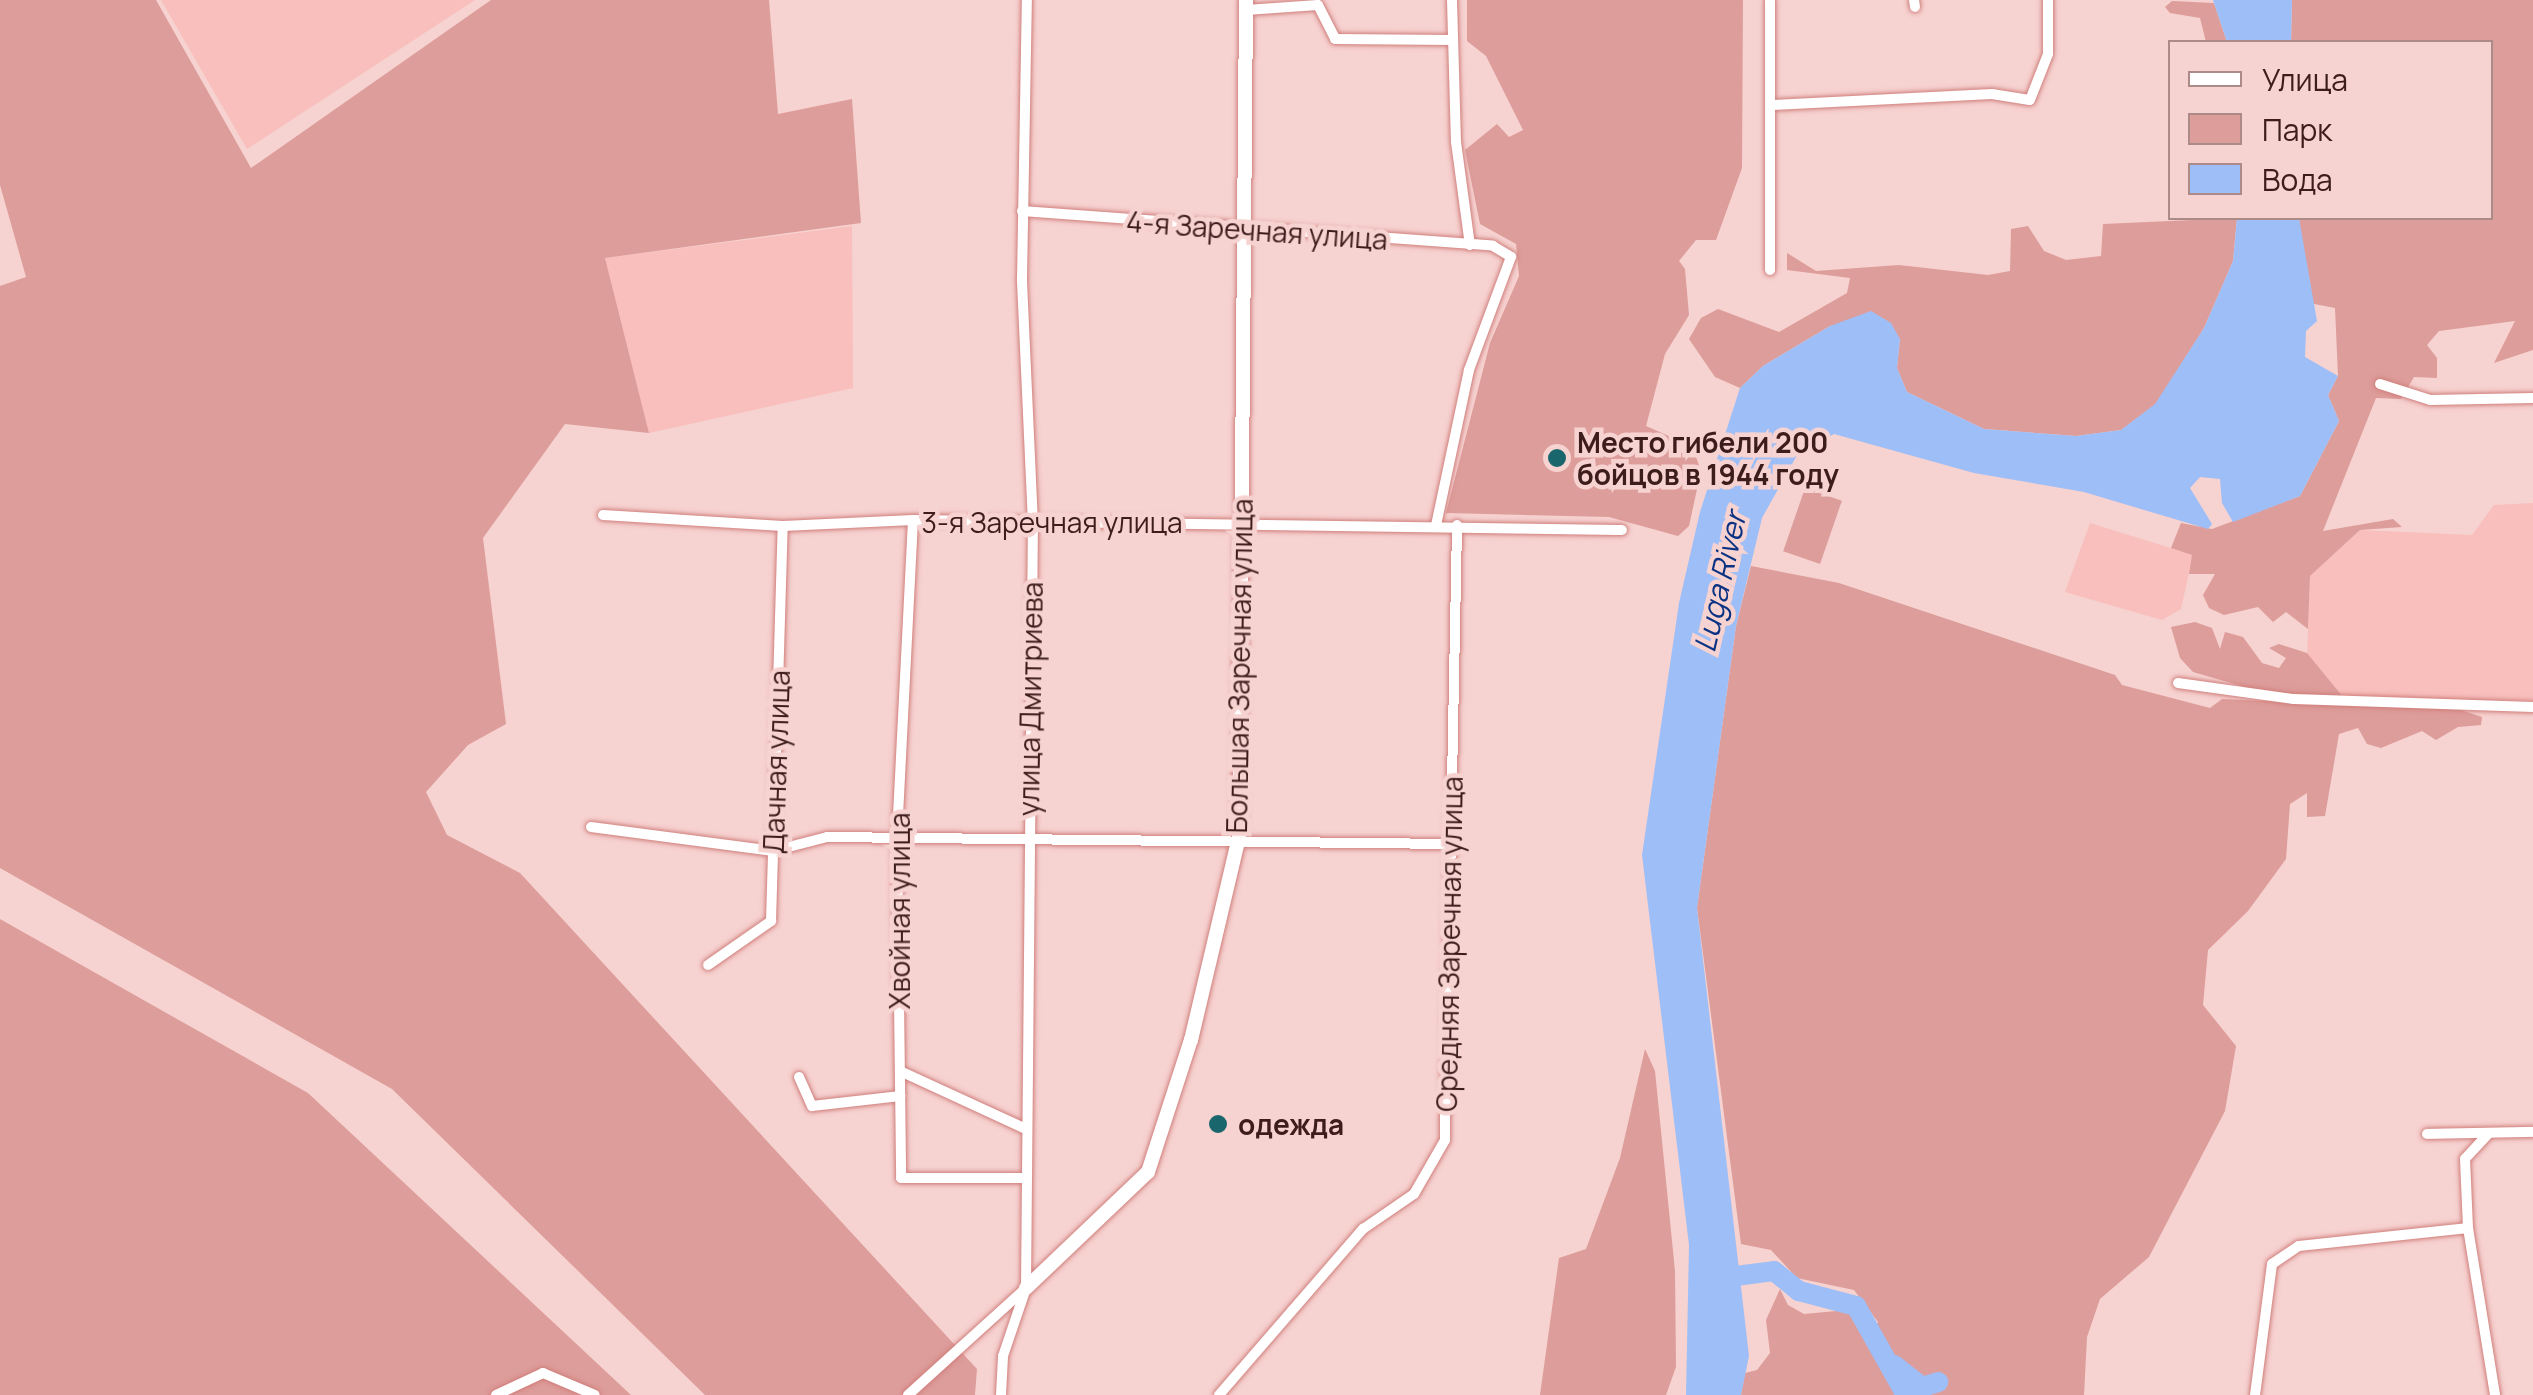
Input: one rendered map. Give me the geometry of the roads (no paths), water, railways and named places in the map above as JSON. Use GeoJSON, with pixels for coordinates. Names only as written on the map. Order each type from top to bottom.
{"type":"FeatureCollection","features":[{"type":"Feature","properties":{"kind":"street","name":"улица Дмитриева"},"geometry":{"type":"LineString","coordinates":[[1001,1395],[1004,1356],[1026,1288],[1026,842],[1033,524],[1022,210],[1027,0]]}},
{"type":"Feature","properties":{"kind":"street"},"geometry":{"type":"LineString","coordinates":[[1452,0],[1456,142],[1470,245]]}},
{"type":"Feature","properties":{"kind":"street"},"geometry":{"type":"LineString","coordinates":[[1770,0],[1774,105],[1770,270]]}},
{"type":"Feature","properties":{"kind":"street"},"geometry":{"type":"LineString","coordinates":[[1774,105],[1992,94],[2030,100],[2048,54],[2048,0]]}},
{"type":"Feature","properties":{"kind":"street"},"geometry":{"type":"LineString","coordinates":[[1246,5],[1318,5],[1335,39],[1453,40]]}},
{"type":"Feature","properties":{"kind":"street","name":"Большая Заречная улица"},"geometry":{"type":"LineString","coordinates":[[908,1395],[1148,1172],[1191,1040],[1238,837],[1246,5]]}},
{"type":"Feature","properties":{"kind":"street","name":"4-я Заречная улица"},"geometry":{"type":"LineString","coordinates":[[1022,210],[1243,232],[1493,246],[1511,258],[1469,370],[1436,525]]}},
{"type":"Feature","properties":{"kind":"street"},"geometry":{"type":"LineString","coordinates":[[2380,384],[2430,400],[2533,398]]}},
{"type":"Feature","properties":{"kind":"street","name":"3-я Заречная улица"},"geometry":{"type":"LineString","coordinates":[[603,515],[782,526],[913,520],[1622,530]]}},
{"type":"Feature","properties":{"kind":"street","name":"Хвойная улица"},"geometry":{"type":"LineString","coordinates":[[913,520],[896,837],[901,1178],[1026,1178]]}},
{"type":"Feature","properties":{"kind":"street","name":"Средняя Заречная улица"},"geometry":{"type":"LineString","coordinates":[[1220,1395],[1363,1229],[1414,1194],[1445,1140],[1457,525]]}},
{"type":"Feature","properties":{"kind":"street","name":"Дачная улица"},"geometry":{"type":"LineString","coordinates":[[708,965],[770,921],[782,526]]}},
{"type":"Feature","properties":{"kind":"street"},"geometry":{"type":"LineString","coordinates":[[2178,684],[2294,699],[2533,707]]}},
{"type":"Feature","properties":{"kind":"street"},"geometry":{"type":"LineString","coordinates":[[591,827],[773,851],[828,838],[896,837],[1026,842],[1238,837],[1450,844]]}},
{"type":"Feature","properties":{"kind":"street"},"geometry":{"type":"LineString","coordinates":[[900,1071],[1026,1130]]}},
{"type":"Feature","properties":{"kind":"street"},"geometry":{"type":"LineString","coordinates":[[799,1077],[812,1106],[900,1096]]}},
{"type":"Feature","properties":{"kind":"street"},"geometry":{"type":"LineString","coordinates":[[2427,1134],[2533,1132]]}},
{"type":"Feature","properties":{"kind":"street"},"geometry":{"type":"LineString","coordinates":[[2489,1133],[2465,1159],[2468,1228],[2495,1395]]}},
{"type":"Feature","properties":{"kind":"street"},"geometry":{"type":"LineString","coordinates":[[2255,1395],[2272,1264],[2298,1246],[2468,1228]]}},
{"type":"Feature","properties":{"kind":"street"},"geometry":{"type":"LineString","coordinates":[[496,1395],[542,1373],[594,1395]]}},
{"type":"Feature","properties":{"kind":"water"},"geometry":{"type":"Polygon","coordinates":[[[2213,0],[2292,0],[2291,40],[2226,40],[2213,0]]]}},
{"type":"Feature","properties":{"kind":"water","name":"Luga River"},"geometry":{"type":"Polygon","coordinates":[[[2237,220],[2299,220],[2317,321],[2306,331],[2305,357],[2338,376],[2328,395],[2339,421],[2300,496],[2233,522],[2222,503],[2220,479],[2200,477],[2190,488],[2212,524],[2208,529],[2084,492],[1974,473],[1834,434],[1796,457],[1762,518],[1736,626],[1697,908],[1749,1356],[1741,1395],[1686,1395],[1689,1245],[1642,855],[1679,603],[1700,512],[1740,388],[1763,366],[1830,326],[1871,311],[1891,323],[1900,339],[1897,368],[1907,392],[1984,429],[2076,436],[2121,430],[2155,404],[2204,328],[2233,261],[2237,220]]]}},
{"type":"Feature","properties":{"kind":"waterway"},"geometry":{"type":"LineString","coordinates":[[1720,1278],[1774,1271],[1799,1291],[1856,1306],[1906,1395]]}},
{"type":"Feature","properties":{"kind":"waterway"},"geometry":{"type":"LineString","coordinates":[[1894,1365],[1922,1387],[1938,1382]]}},
{"type":"Feature","properties":{"kind":"place","name":"Место гибели 200 бойцов в 1944 году"},"geometry":{"type":"Point","coordinates":[1557,458]}},
{"type":"Feature","properties":{"kind":"place","name":"одежда"},"geometry":{"type":"Point","coordinates":[1218,1124]}}]}
